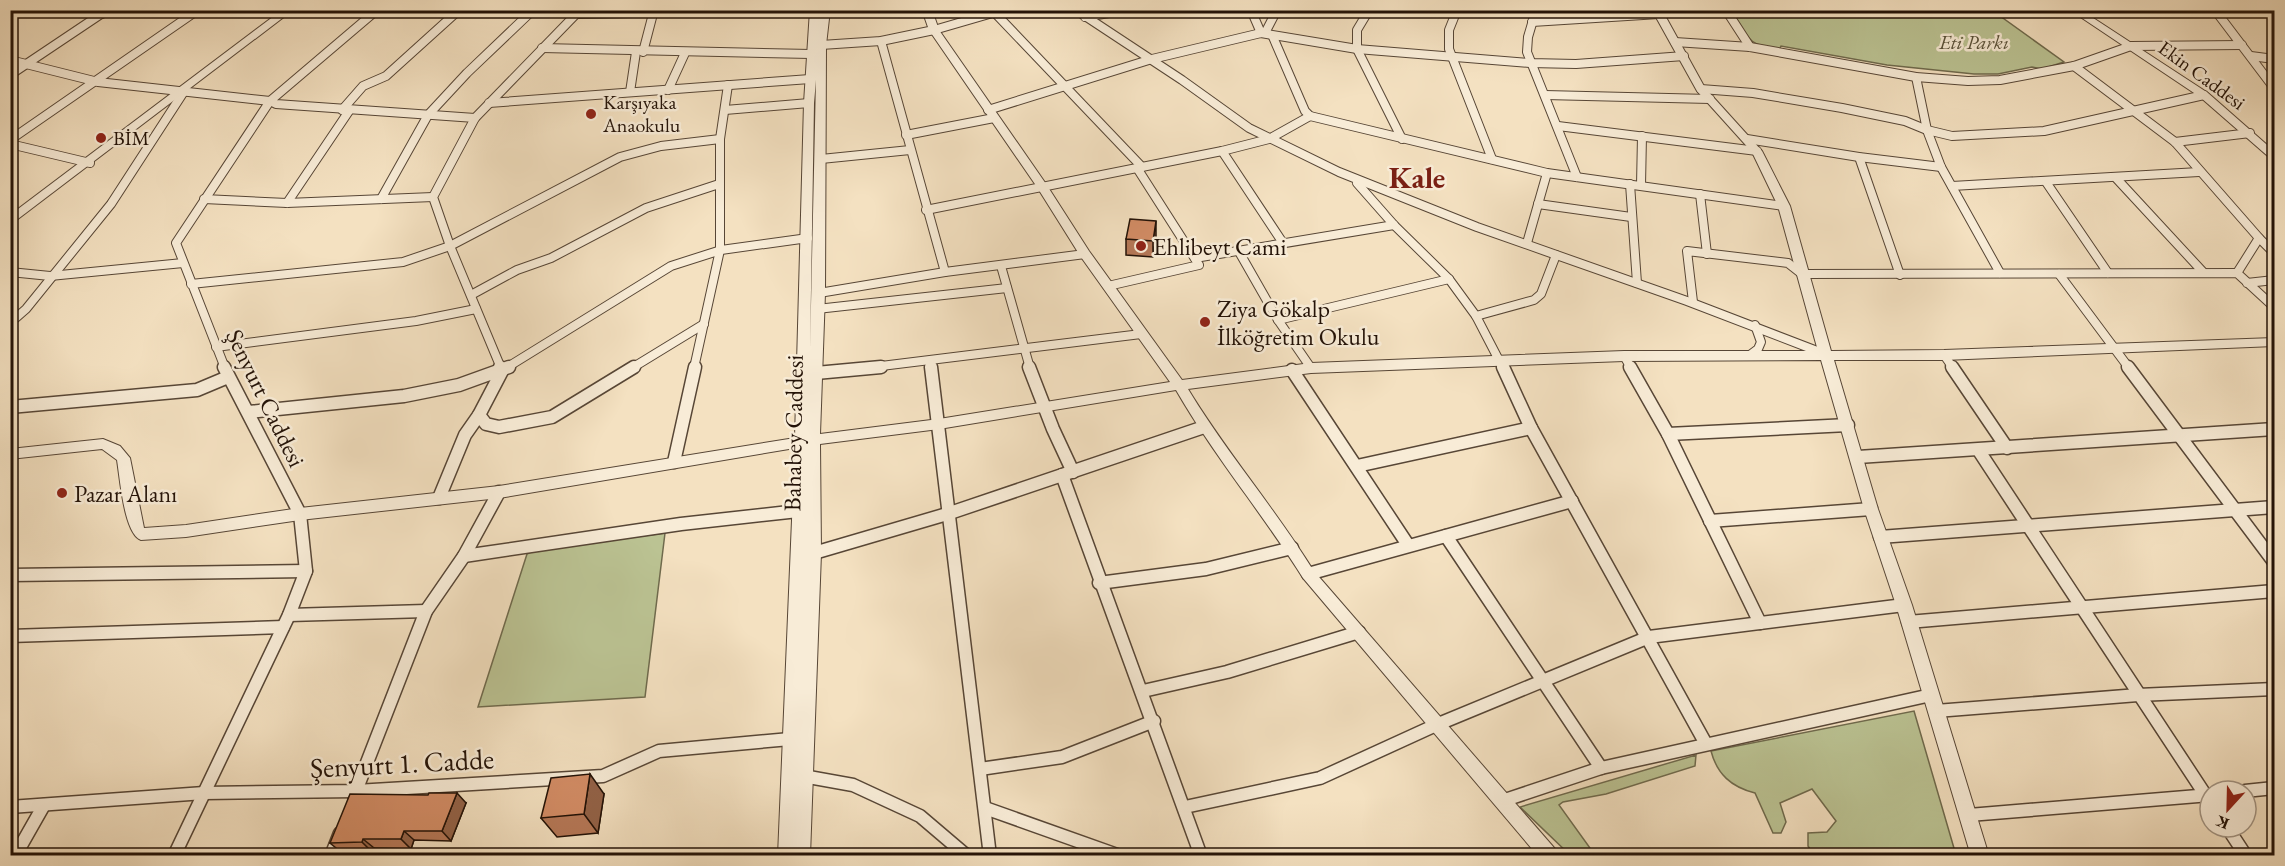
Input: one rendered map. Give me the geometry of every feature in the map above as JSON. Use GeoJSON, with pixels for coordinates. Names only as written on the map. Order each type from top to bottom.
{"type":"FeatureCollection","features":[{"type":"Feature","properties":{"kind":"street"},"geometry":{"type":"LineString","coordinates":[[86,10],[104,12]]}},
{"type":"Feature","properties":{"kind":"street"},"geometry":{"type":"LineString","coordinates":[[10,142],[198,10]]}},
{"type":"Feature","properties":{"kind":"street"},"geometry":{"type":"LineString","coordinates":[[10,221],[90,163],[289,10]]}},
{"type":"Feature","properties":{"kind":"street","name":"Şenyurt Caddesi"},"geometry":{"type":"LineString","coordinates":[[174,855],[289,615],[306,571],[300,514],[249,412],[228,377],[176,243],[270,101],[377,10]]}},
{"type":"Feature","properties":{"kind":"street"},"geometry":{"type":"LineString","coordinates":[[287,203],[345,110],[363,86],[386,76],[459,10]]}},
{"type":"Feature","properties":{"kind":"street"},"geometry":{"type":"LineString","coordinates":[[522,10],[532,12],[792,10]]}},
{"type":"Feature","properties":{"kind":"street","name":"Bahabey Caddesi"},"geometry":{"type":"LineString","coordinates":[[787,855],[798,511],[816,373],[819,292],[821,159],[815,10]]}},
{"type":"Feature","properties":{"kind":"street","name":"Bahabey Caddesi"},"geometry":{"type":"LineString","coordinates":[[801,855],[814,553],[807,441],[808,103],[810,79],[825,10]]}},
{"type":"Feature","properties":{"kind":"street"},"geometry":{"type":"LineString","coordinates":[[927,10],[934,30],[1042,186],[1085,254],[1179,385],[1204,427],[1292,548],[1308,574],[1436,726],[1550,855]]}},
{"type":"Feature","properties":{"kind":"street"},"geometry":{"type":"LineString","coordinates":[[1076,10],[1269,139],[1355,180],[1449,218],[1693,302],[1825,354]]}},
{"type":"Feature","properties":{"kind":"street"},"geometry":{"type":"LineString","coordinates":[[1085,17],[1127,10]]}},
{"type":"Feature","properties":{"kind":"street"},"geometry":{"type":"LineString","coordinates":[[1251,10],[1310,117],[1547,172],[1784,206]]}},
{"type":"Feature","properties":{"kind":"street"},"geometry":{"type":"LineString","coordinates":[[1266,35],[1277,10]]}},
{"type":"Feature","properties":{"kind":"street"},"geometry":{"type":"LineString","coordinates":[[1369,10],[1357,30],[1357,48],[1402,139]]}},
{"type":"Feature","properties":{"kind":"street"},"geometry":{"type":"LineString","coordinates":[[1457,10],[1449,30],[1451,56],[1492,159]]}},
{"type":"Feature","properties":{"kind":"street"},"geometry":{"type":"LineString","coordinates":[[1536,10],[1527,52],[1577,177]]}},
{"type":"Feature","properties":{"kind":"street"},"geometry":{"type":"LineString","coordinates":[[1726,10],[1750,47]]}},
{"type":"Feature","properties":{"kind":"street"},"geometry":{"type":"LineString","coordinates":[[2074,11],[2082,10]]}},
{"type":"Feature","properties":{"kind":"street"},"geometry":{"type":"LineString","coordinates":[[2215,10],[2274,88]]}},
{"type":"Feature","properties":{"kind":"street"},"geometry":{"type":"LineString","coordinates":[[630,93],[640,52],[654,11]]}},
{"type":"Feature","properties":{"kind":"street","name":"Ekin Caddesi"},"geometry":{"type":"LineString","coordinates":[[2074,11],[2204,95],[2250,133],[2270,146],[2274,156]]}},
{"type":"Feature","properties":{"kind":"street"},"geometry":{"type":"LineString","coordinates":[[10,75],[104,12]]}},
{"type":"Feature","properties":{"kind":"street"},"geometry":{"type":"LineString","coordinates":[[381,199],[428,115],[467,73],[532,12]]}},
{"type":"Feature","properties":{"kind":"street"},"geometry":{"type":"LineString","coordinates":[[502,371],[450,246],[434,197],[475,118],[578,12]]}},
{"type":"Feature","properties":{"kind":"street"},"geometry":{"type":"LineString","coordinates":[[542,48],[640,52],[816,49],[881,41],[934,30],[999,12],[1065,88],[1140,167],[1199,265],[1108,286]]}},
{"type":"Feature","properties":{"kind":"street"},"geometry":{"type":"LineString","coordinates":[[1532,22],[1658,12],[1706,94],[1757,151],[1784,206],[1871,509],[1904,604],[1980,855]]}},
{"type":"Feature","properties":{"kind":"street"},"geometry":{"type":"LineString","coordinates":[[906,135],[991,114],[1152,59],[1266,35],[1357,48],[1530,63],[1576,64],[1684,56]]}},
{"type":"Feature","properties":{"kind":"street"},"geometry":{"type":"LineString","coordinates":[[881,41],[945,272]]}},
{"type":"Feature","properties":{"kind":"street"},"geometry":{"type":"LineString","coordinates":[[1675,42],[1750,47],[1916,77],[2000,80],[2074,66],[2131,46],[2242,45]]}},
{"type":"Feature","properties":{"kind":"street"},"geometry":{"type":"LineString","coordinates":[[668,90],[685,52]]}},
{"type":"Feature","properties":{"kind":"street"},"geometry":{"type":"LineString","coordinates":[[2251,56],[2274,59]]}},
{"type":"Feature","properties":{"kind":"street"},"geometry":{"type":"LineString","coordinates":[[10,60],[98,82],[185,90],[270,101],[276,104],[475,118]]}},
{"type":"Feature","properties":{"kind":"street"},"geometry":{"type":"LineString","coordinates":[[2074,66],[2136,110],[2175,142],[2199,172],[2274,253]]}},
{"type":"Feature","properties":{"kind":"street"},"geometry":{"type":"LineString","coordinates":[[1916,77],[1927,130],[1941,167],[2000,273]]}},
{"type":"Feature","properties":{"kind":"street"},"geometry":{"type":"LineString","coordinates":[[489,103],[810,79]]}},
{"type":"Feature","properties":{"kind":"street"},"geometry":{"type":"LineString","coordinates":[[674,462],[720,250],[720,139],[728,85]]}},
{"type":"Feature","properties":{"kind":"street"},"geometry":{"type":"LineString","coordinates":[[10,322],[26,309],[50,276],[111,204],[185,90]]}},
{"type":"Feature","properties":{"kind":"street"},"geometry":{"type":"LineString","coordinates":[[1545,94],[1753,93],[1905,121],[1927,130],[1952,136],[2044,131],[2204,95]]}},
{"type":"Feature","properties":{"kind":"street"},"geometry":{"type":"LineString","coordinates":[[724,110],[808,103]]}},
{"type":"Feature","properties":{"kind":"street"},"geometry":{"type":"LineString","coordinates":[[926,210],[1222,151],[1269,139],[1310,117]]}},
{"type":"Feature","properties":{"kind":"street"},"geometry":{"type":"LineString","coordinates":[[1558,126],[1757,151]]}},
{"type":"Feature","properties":{"kind":"street"},"geometry":{"type":"LineString","coordinates":[[2175,142],[2250,133]]}},
{"type":"Feature","properties":{"kind":"street"},"geometry":{"type":"LineString","coordinates":[[1641,185],[1642,136]]}},
{"type":"Feature","properties":{"kind":"street"},"geometry":{"type":"LineString","coordinates":[[191,284],[403,262],[450,246],[620,157],[660,146],[720,139]]}},
{"type":"Feature","properties":{"kind":"street"},"geometry":{"type":"LineString","coordinates":[[1747,139],[1858,157],[1941,167]]}},
{"type":"Feature","properties":{"kind":"street"},"geometry":{"type":"LineString","coordinates":[[10,142],[90,163]]}},
{"type":"Feature","properties":{"kind":"street"},"geometry":{"type":"LineString","coordinates":[[821,159],[910,150]]}},
{"type":"Feature","properties":{"kind":"street"},"geometry":{"type":"LineString","coordinates":[[1222,151],[1283,243]]}},
{"type":"Feature","properties":{"kind":"street"},"geometry":{"type":"LineString","coordinates":[[1858,157],[1900,275]]}},
{"type":"Feature","properties":{"kind":"street"},"geometry":{"type":"LineString","coordinates":[[1527,243],[1547,172]]}},
{"type":"Feature","properties":{"kind":"street"},"geometry":{"type":"LineString","coordinates":[[1952,186],[2199,172]]}},
{"type":"Feature","properties":{"kind":"street"},"geometry":{"type":"LineString","coordinates":[[2116,178],[2203,272]]}},
{"type":"Feature","properties":{"kind":"street"},"geometry":{"type":"LineString","coordinates":[[1355,180],[1394,225],[1449,279],[1476,316],[1532,428],[1706,744]]}},
{"type":"Feature","properties":{"kind":"street"},"geometry":{"type":"LineString","coordinates":[[2046,182],[2108,273]]}},
{"type":"Feature","properties":{"kind":"street"},"geometry":{"type":"LineString","coordinates":[[471,295],[517,270],[551,258],[646,208],[719,184]]}},
{"type":"Feature","properties":{"kind":"street"},"geometry":{"type":"LineString","coordinates":[[1630,184],[1637,283]]}},
{"type":"Feature","properties":{"kind":"street"},"geometry":{"type":"LineString","coordinates":[[1700,194],[1707,254]]}},
{"type":"Feature","properties":{"kind":"street"},"geometry":{"type":"LineString","coordinates":[[204,199],[287,203],[434,197]]}},
{"type":"Feature","properties":{"kind":"street"},"geometry":{"type":"LineString","coordinates":[[1538,204],[1631,217]]}},
{"type":"Feature","properties":{"kind":"street"},"geometry":{"type":"LineString","coordinates":[[1195,258],[1394,225]]}},
{"type":"Feature","properties":{"kind":"street"},"geometry":{"type":"LineString","coordinates":[[249,412],[404,396],[459,385],[502,371],[672,266],[698,255],[808,238]]}},
{"type":"Feature","properties":{"kind":"street"},"geometry":{"type":"LineString","coordinates":[[2237,273],[2259,238]]}},
{"type":"Feature","properties":{"kind":"street"},"geometry":{"type":"LineString","coordinates":[[1238,250],[1278,320],[1311,368]]}},
{"type":"Feature","properties":{"kind":"street"},"geometry":{"type":"LineString","coordinates":[[1693,302],[1687,251],[1788,263],[1802,274],[2237,273],[2274,308]]}},
{"type":"Feature","properties":{"kind":"street"},"geometry":{"type":"LineString","coordinates":[[819,292],[945,272],[1085,254]]}},
{"type":"Feature","properties":{"kind":"street"},"geometry":{"type":"LineString","coordinates":[[1476,316],[1534,300],[1541,294],[1556,255]]}},
{"type":"Feature","properties":{"kind":"street"},"geometry":{"type":"LineString","coordinates":[[10,272],[50,276],[183,263]]}},
{"type":"Feature","properties":{"kind":"street"},"geometry":{"type":"LineString","coordinates":[[1001,266],[1023,351],[1067,474],[1099,583],[1143,691],[1201,855]]}},
{"type":"Feature","properties":{"kind":"street"},"geometry":{"type":"LineString","coordinates":[[2059,274],[2274,562]]}},
{"type":"Feature","properties":{"kind":"street"},"geometry":{"type":"LineString","coordinates":[[1278,320],[1449,279]]}},
{"type":"Feature","properties":{"kind":"street"},"geometry":{"type":"LineString","coordinates":[[2247,283],[2274,280]]}},
{"type":"Feature","properties":{"kind":"street"},"geometry":{"type":"LineString","coordinates":[[817,309],[1007,288]]}},
{"type":"Feature","properties":{"kind":"street"},"geometry":{"type":"LineString","coordinates":[[216,347],[416,321],[476,309]]}},
{"type":"Feature","properties":{"kind":"street"},"geometry":{"type":"LineString","coordinates":[[479,415],[486,424],[499,427],[552,417],[704,324]]}},
{"type":"Feature","properties":{"kind":"street"},"geometry":{"type":"LineString","coordinates":[[1750,355],[1755,352],[1762,341],[1762,336],[1755,325]]}},
{"type":"Feature","properties":{"kind":"street"},"geometry":{"type":"LineString","coordinates":[[816,373],[1023,351],[1141,334]]}},
{"type":"Feature","properties":{"kind":"street"},"geometry":{"type":"LineString","coordinates":[[10,454],[103,444],[115,450],[123,458],[136,528],[141,534],[186,531],[300,514],[500,492],[807,441],[939,424],[1179,385],[1311,368],[1624,356],[1944,355],[2274,342]]}},
{"type":"Feature","properties":{"kind":"street"},"geometry":{"type":"LineString","coordinates":[[1944,355],[2007,448]]}},
{"type":"Feature","properties":{"kind":"street"},"geometry":{"type":"LineString","coordinates":[[1624,356],[1668,434],[1760,623]]}},
{"type":"Feature","properties":{"kind":"street"},"geometry":{"type":"LineString","coordinates":[[930,362],[990,855]]}},
{"type":"Feature","properties":{"kind":"street"},"geometry":{"type":"LineString","coordinates":[[1292,370],[1408,545]]}},
{"type":"Feature","properties":{"kind":"street"},"geometry":{"type":"LineString","coordinates":[[439,498],[465,435],[479,415],[502,371]]}},
{"type":"Feature","properties":{"kind":"street"},"geometry":{"type":"LineString","coordinates":[[10,406],[196,390],[228,377]]}},
{"type":"Feature","properties":{"kind":"street"},"geometry":{"type":"LineString","coordinates":[[1668,434],[1848,425]]}},
{"type":"Feature","properties":{"kind":"street"},"geometry":{"type":"LineString","coordinates":[[814,553],[947,514],[1204,427]]}},
{"type":"Feature","properties":{"kind":"street"},"geometry":{"type":"LineString","coordinates":[[1357,466],[1532,428]]}},
{"type":"Feature","properties":{"kind":"street"},"geometry":{"type":"LineString","coordinates":[[1858,458],[2274,429]]}},
{"type":"Feature","properties":{"kind":"street"},"geometry":{"type":"LineString","coordinates":[[1979,451],[2198,783]]}},
{"type":"Feature","properties":{"kind":"street"},"geometry":{"type":"LineString","coordinates":[[331,855],[426,611],[464,556],[500,492]]}},
{"type":"Feature","properties":{"kind":"street"},"geometry":{"type":"LineString","coordinates":[[1308,574],[1572,501]]}},
{"type":"Feature","properties":{"kind":"street"},"geometry":{"type":"LineString","coordinates":[[1880,537],[2274,507]]}},
{"type":"Feature","properties":{"kind":"street"},"geometry":{"type":"LineString","coordinates":[[1710,521],[1871,509]]}},
{"type":"Feature","properties":{"kind":"street"},"geometry":{"type":"LineString","coordinates":[[464,556],[681,524],[798,511]]}},
{"type":"Feature","properties":{"kind":"street"},"geometry":{"type":"LineString","coordinates":[[1446,536],[1601,768]]}},
{"type":"Feature","properties":{"kind":"street"},"geometry":{"type":"LineString","coordinates":[[1099,583],[1206,569],[1292,548]]}},
{"type":"Feature","properties":{"kind":"street"},"geometry":{"type":"LineString","coordinates":[[10,576],[306,571]]}},
{"type":"Feature","properties":{"kind":"street"},"geometry":{"type":"LineString","coordinates":[[1908,622],[2274,591]]}},
{"type":"Feature","properties":{"kind":"street"},"geometry":{"type":"LineString","coordinates":[[1185,807],[1320,778],[1436,726],[1649,637],[1904,604]]}},
{"type":"Feature","properties":{"kind":"street"},"geometry":{"type":"LineString","coordinates":[[289,615],[426,611]]}},
{"type":"Feature","properties":{"kind":"street"},"geometry":{"type":"LineString","coordinates":[[10,636],[283,627]]}},
{"type":"Feature","properties":{"kind":"street"},"geometry":{"type":"LineString","coordinates":[[1143,691],[1227,672],[1359,632]]}},
{"type":"Feature","properties":{"kind":"street"},"geometry":{"type":"LineString","coordinates":[[1935,711],[2138,695],[2274,689]]}},
{"type":"Feature","properties":{"kind":"street"},"geometry":{"type":"LineString","coordinates":[[1502,801],[1601,768],[1930,695]]}},
{"type":"Feature","properties":{"kind":"street"},"geometry":{"type":"LineString","coordinates":[[980,769],[1062,757],[1154,722]]}},
{"type":"Feature","properties":{"kind":"street","name":"Şenyurt 1. Cadde"},"geometry":{"type":"LineString","coordinates":[[10,807],[204,793],[356,791],[603,776],[659,751],[790,739]]}},
{"type":"Feature","properties":{"kind":"street"},"geometry":{"type":"LineString","coordinates":[[803,776],[853,785],[920,816],[967,855]]}},
{"type":"Feature","properties":{"kind":"street"},"geometry":{"type":"LineString","coordinates":[[2258,790],[2274,788]]}},
{"type":"Feature","properties":{"kind":"street"},"geometry":{"type":"LineString","coordinates":[[1969,815],[2198,799]]}},
{"type":"Feature","properties":{"kind":"street"},"geometry":{"type":"LineString","coordinates":[[15,855],[44,805]]}},
{"type":"Feature","properties":{"kind":"street"},"geometry":{"type":"LineString","coordinates":[[985,808],[1120,855]]}},
{"type":"Feature","properties":{"kind":"street"},"geometry":{"type":"LineString","coordinates":[[2235,839],[2246,855]]}},
{"type":"Feature","properties":{"kind":"green space","name":"Eti Parkı"},"geometry":{"type":"Polygon","coordinates":[[[1732,11],[1993,11],[2064,62],[2042,69],[2032,67],[1998,74],[1974,74],[1887,65],[1781,46],[1779,50],[1760,45],[1749,38],[1732,11]]]}},
{"type":"Feature","properties":{"kind":"green space"},"geometry":{"type":"Polygon","coordinates":[[[665,533],[645,697],[478,707],[527,554],[535,550],[665,533]]]}},
{"type":"Feature","properties":{"kind":"green space"},"geometry":{"type":"Polygon","coordinates":[[[1914,711],[1956,855],[1814,855],[1808,846],[1808,833],[1827,832],[1836,821],[1812,789],[1780,803],[1786,822],[1781,833],[1773,833],[1755,793],[1739,787],[1726,778],[1717,766],[1711,751],[1914,711]]]}},
{"type":"Feature","properties":{"kind":"green space"},"geometry":{"type":"Polygon","coordinates":[[[1696,755],[1695,766],[1606,794],[1563,802],[1559,805],[1595,855],[1570,855],[1520,807],[1696,755]]]}},
{"type":"Feature","properties":{"kind":"building"},"geometry":{"type":"Polygon","coordinates":[[[1130,219],[1156,221],[1153,241],[1126,239],[1130,219]]]}},
{"type":"Feature","properties":{"kind":"building"},"geometry":{"type":"Polygon","coordinates":[[[590,774],[584,814],[541,818],[551,778],[590,774]]]}},
{"type":"Feature","properties":{"kind":"building"},"geometry":{"type":"Polygon","coordinates":[[[429,793],[457,793],[442,831],[404,831],[401,839],[363,839],[362,842],[330,843],[350,794],[428,795],[429,793]]]}},
{"type":"Feature","properties":{"kind":"place","name":"Karşıyaka Anaokulu"},"geometry":{"type":"Point","coordinates":[591,114]}},
{"type":"Feature","properties":{"kind":"place","name":"BİM"},"geometry":{"type":"Point","coordinates":[101,138]}},
{"type":"Feature","properties":{"kind":"place","name":"Ehlibeyt Cami"},"geometry":{"type":"Point","coordinates":[1141,246]}},
{"type":"Feature","properties":{"kind":"place","name":"Ziya Gökalp İlköğretim Okulu"},"geometry":{"type":"Point","coordinates":[1205,322]}},
{"type":"Feature","properties":{"kind":"place","name":"Pazar Alanı"},"geometry":{"type":"Point","coordinates":[62,493]}},
{"type":"Feature","properties":{"kind":"district","name":"Kale"},"geometry":{"type":"Point","coordinates":[1417,177]}}]}
